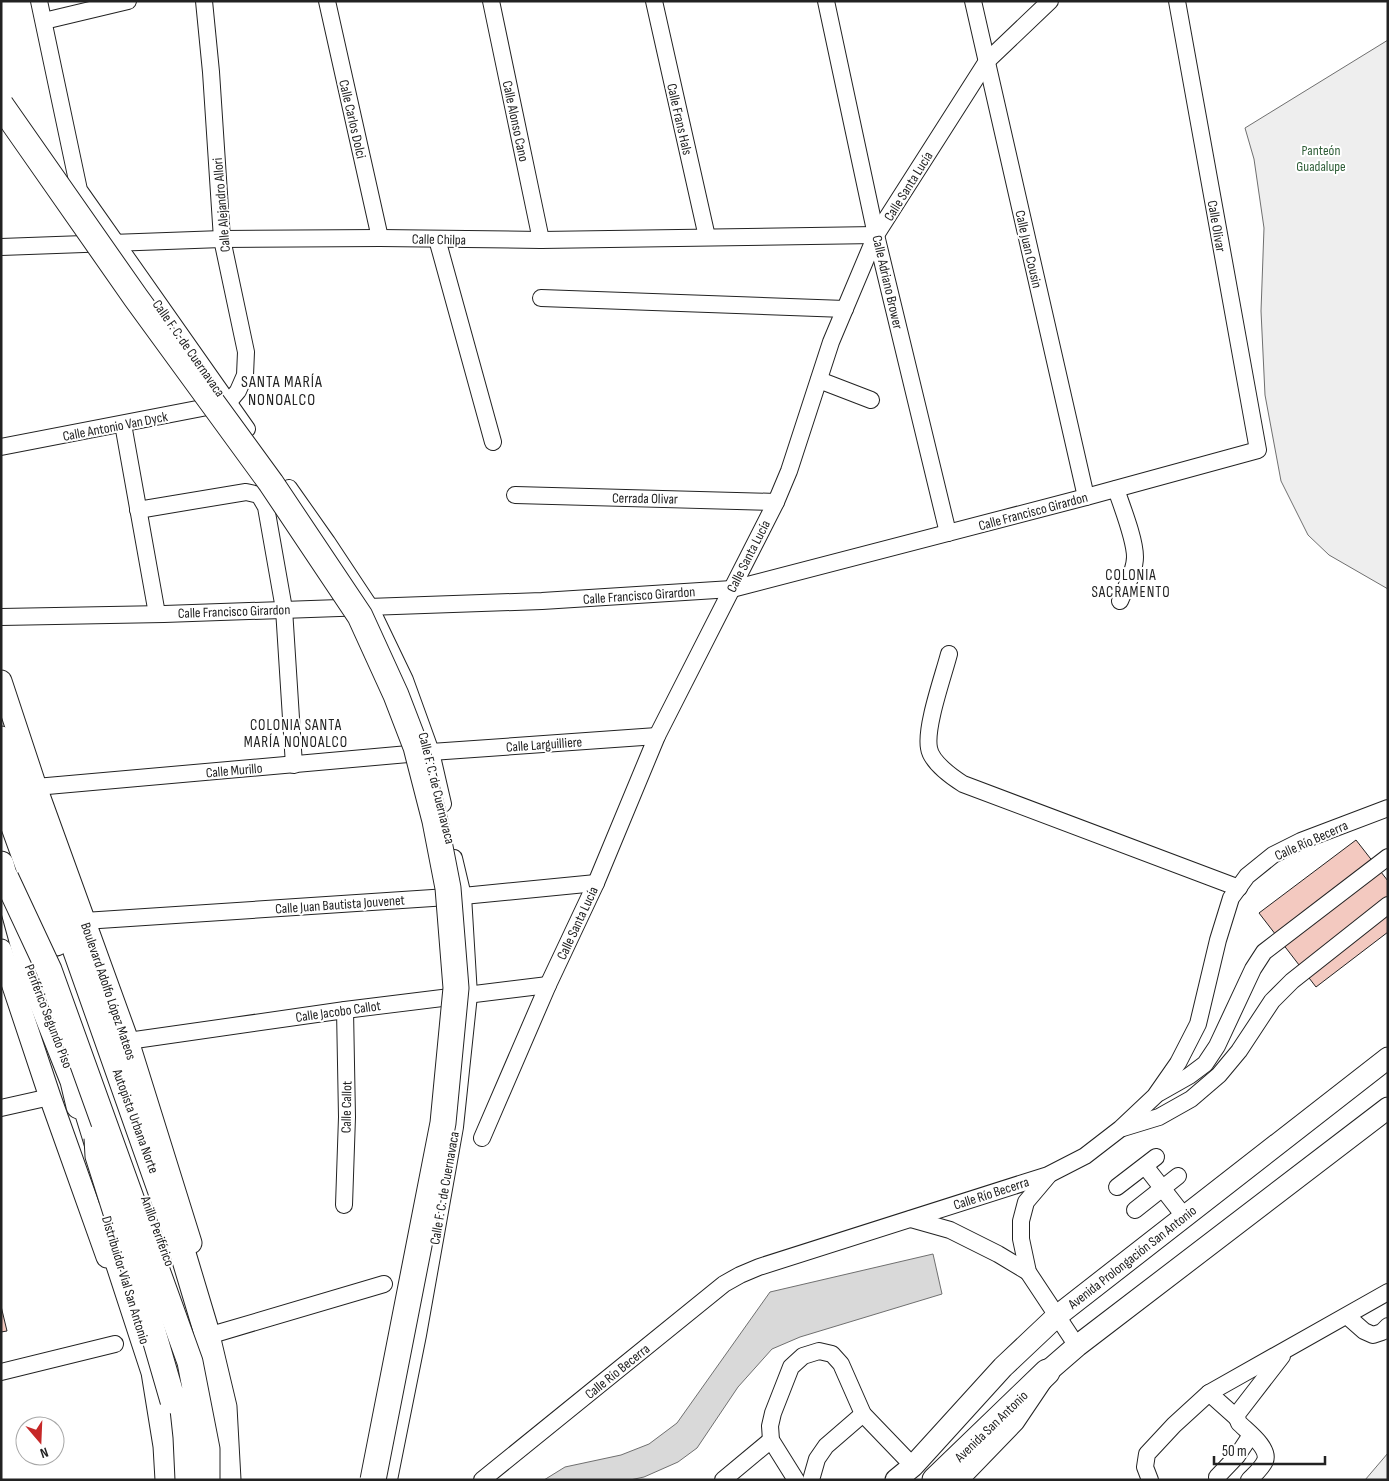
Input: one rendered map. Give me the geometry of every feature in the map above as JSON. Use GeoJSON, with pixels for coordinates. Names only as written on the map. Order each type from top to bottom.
{"type":"FeatureCollection","features":[{"type":"Feature","properties":{"kind":"highway"},"geometry":{"type":"LineString","coordinates":[[1,105],[136,298],[271,483],[360,616],[396,695],[416,747],[435,821],[448,888],[456,988],[443,1123],[374,1480]]}},
{"type":"Feature","properties":{"kind":"highway"},"geometry":{"type":"LineString","coordinates":[[1,739],[7,780]]}},
{"type":"Feature","properties":{"kind":"highway","name":"Anillo Periférico"},"geometry":{"type":"LineString","coordinates":[[7,780],[188,1317],[218,1449],[216,1480]]}},
{"type":"Feature","properties":{"kind":"highway","name":"Autopista Urbana Norte"},"geometry":{"type":"LineString","coordinates":[[7,780],[184,1257],[205,1327],[224,1407],[228,1480]]}},
{"type":"Feature","properties":{"kind":"highway"},"geometry":{"type":"LineString","coordinates":[[1,840],[157,1333],[176,1409],[181,1447],[182,1480]]}},
{"type":"Feature","properties":{"kind":"highway"},"geometry":{"type":"LineString","coordinates":[[4,871],[49,970],[190,1362],[176,1457],[175,1480]]}},
{"type":"Feature","properties":{"kind":"highway","name":"Periférico Segundo Piso"},"geometry":{"type":"LineString","coordinates":[[4,871],[32,977],[73,1081]]}},
{"type":"Feature","properties":{"kind":"highway"},"geometry":{"type":"LineString","coordinates":[[73,1081],[98,1139],[98,1156],[144,1301],[185,1403],[199,1445],[199,1480]]}},
{"type":"Feature","properties":{"kind":"highway","name":"Distribuidor Vial San Antonio"},"geometry":{"type":"LineString","coordinates":[[73,1081],[117,1259],[154,1372],[166,1446],[168,1480]]}},
{"type":"Feature","properties":{"kind":"highway","name":"Avenida San Antonio"},"geometry":{"type":"LineString","coordinates":[[935,1480],[1047,1372]]}},
{"type":"Feature","properties":{"kind":"highway"},"geometry":{"type":"LineString","coordinates":[[185,1403],[188,1480]]}},
{"type":"Feature","properties":{"kind":"highway"},"geometry":{"type":"LineString","coordinates":[[185,1403],[207,1449],[207,1480]]}},
{"type":"Feature","properties":{"kind":"main road","name":"Boulevard Adolfo López Mateos"},"geometry":{"type":"LineString","coordinates":[[1,681],[36,787],[128,1041],[218,1332],[234,1394],[239,1452],[238,1480]]}},
{"type":"Feature","properties":{"kind":"main road"},"geometry":{"type":"LineString","coordinates":[[1,950],[50,1097],[136,1340],[156,1434],[156,1480]]}},
{"type":"Feature","properties":{"kind":"main road","name":"Avenida Prolongación San Antonio"},"geometry":{"type":"LineString","coordinates":[[896,1480],[913,1466],[1003,1367],[1057,1316],[1388,1059]]}},
{"type":"Feature","properties":{"kind":"main road"},"geometry":{"type":"LineString","coordinates":[[957,1480],[1014,1422],[1047,1372],[1077,1346],[1388,1108]]}},
{"type":"Feature","properties":{"kind":"street"},"geometry":{"type":"LineString","coordinates":[[39,1],[44,21],[128,1]]}},
{"type":"Feature","properties":{"kind":"street","name":"Calle Alejandro Allori"},"geometry":{"type":"LineString","coordinates":[[204,1],[211,72],[222,239],[246,352],[245,375],[238,392],[228,403]]}},
{"type":"Feature","properties":{"kind":"street","name":"Calle Carlos Dolci"},"geometry":{"type":"LineString","coordinates":[[327,1],[380,238]]}},
{"type":"Feature","properties":{"kind":"street","name":"Calle Alonso Cano"},"geometry":{"type":"LineString","coordinates":[[491,1],[541,240]]}},
{"type":"Feature","properties":{"kind":"street","name":"Calle Frans Hals"},"geometry":{"type":"LineString","coordinates":[[654,1],[707,237]]}},
{"type":"Feature","properties":{"kind":"street","name":"Calle Adriano Brower"},"geometry":{"type":"LineString","coordinates":[[826,1],[876,235],[948,533]]}},
{"type":"Feature","properties":{"kind":"street","name":"Calle Juan Cousin"},"geometry":{"type":"LineString","coordinates":[[973,1],[1086,497]]}},
{"type":"Feature","properties":{"kind":"street","name":"Calle Santa Lucía"},"geometry":{"type":"LineString","coordinates":[[482,1138],[548,985],[596,883],[657,736],[776,502],[789,472],[831,342],[876,235],[987,61],[1050,1]]}},
{"type":"Feature","properties":{"kind":"street","name":"Calle Olivar"},"geometry":{"type":"LineString","coordinates":[[1177,1],[1258,450]]}},
{"type":"Feature","properties":{"kind":"street","name":"Calle F. C. de Cuernavaca"},"geometry":{"type":"LineString","coordinates":[[44,21],[79,190],[327,542],[370,607],[405,680],[432,752],[463,896],[469,994],[455,1127],[418,1335],[389,1480]]}},
{"type":"Feature","properties":{"kind":"street","name":"Calle Chilpa"},"geometry":{"type":"LineString","coordinates":[[1,247],[222,239],[541,240],[876,235]]}},
{"type":"Feature","properties":{"kind":"street"},"geometry":{"type":"LineString","coordinates":[[437,239],[494,442]]}},
{"type":"Feature","properties":{"kind":"street"},"geometry":{"type":"LineString","coordinates":[[540,298],[845,309]]}},
{"type":"Feature","properties":{"kind":"street"},"geometry":{"type":"LineString","coordinates":[[819,380],[871,400]]}},
{"type":"Feature","properties":{"kind":"street","name":"Calle Antonio Van Dyck"},"geometry":{"type":"LineString","coordinates":[[1,448],[228,403]]}},
{"type":"Feature","properties":{"kind":"street"},"geometry":{"type":"LineString","coordinates":[[123,424],[157,614]]}},
{"type":"Feature","properties":{"kind":"street","name":"Calle Francisco Girardon"},"geometry":{"type":"LineString","coordinates":[[1,617],[157,614],[542,601],[732,589],[1258,450]]}},
{"type":"Feature","properties":{"kind":"street"},"geometry":{"type":"LineString","coordinates":[[1116,489],[1135,557],[1133,568],[1120,601]]}},
{"type":"Feature","properties":{"kind":"street"},"geometry":{"type":"LineString","coordinates":[[138,510],[246,492],[259,495],[266,506],[284,609],[294,765]]}},
{"type":"Feature","properties":{"kind":"street","name":"Cerrada Olivar"},"geometry":{"type":"LineString","coordinates":[[515,495],[776,502]]}},
{"type":"Feature","properties":{"kind":"street"},"geometry":{"type":"LineString","coordinates":[[949,654],[930,724],[929,750],[944,771],[963,784],[1239,888]]}},
{"type":"Feature","properties":{"kind":"street","name":"Calle Larguilliere"},"geometry":{"type":"LineString","coordinates":[[432,752],[657,736]]}},
{"type":"Feature","properties":{"kind":"street","name":"Calle Murillo"},"geometry":{"type":"LineString","coordinates":[[36,787],[432,752]]}},
{"type":"Feature","properties":{"kind":"street","name":"Calle Río Becerra"},"geometry":{"type":"LineString","coordinates":[[482,1480],[724,1284],[740,1275],[759,1267],[1048,1175],[1086,1156],[1120,1129],[1155,1096],[1178,1063],[1198,1024],[1218,940],[1231,898],[1247,876],[1273,855],[1301,841],[1388,808]]}},
{"type":"Feature","properties":{"kind":"street"},"geometry":{"type":"LineString","coordinates":[[1155,1096],[1205,1064],[1216,1046],[1253,969],[1264,952],[1388,857]]}},
{"type":"Feature","properties":{"kind":"street","name":"Calle Juan Bautista Jouvenet"},"geometry":{"type":"LineString","coordinates":[[84,921],[463,896],[596,883]]}},
{"type":"Feature","properties":{"kind":"street"},"geometry":{"type":"LineString","coordinates":[[1120,1129],[1159,1118],[1191,1099],[1224,1069],[1272,1001],[1292,981],[1388,905]]}},
{"type":"Feature","properties":{"kind":"street","name":"Calle Jacobo Callot"},"geometry":{"type":"LineString","coordinates":[[128,1041],[345,1010],[548,985]]}},
{"type":"Feature","properties":{"kind":"street","name":"Calle Callot"},"geometry":{"type":"LineString","coordinates":[[344,1205],[347,1117],[345,1010]]}},
{"type":"Feature","properties":{"kind":"street"},"geometry":{"type":"LineString","coordinates":[[1,1108],[50,1097]]}},
{"type":"Feature","properties":{"kind":"street"},"geometry":{"type":"LineString","coordinates":[[1117,1187],[1150,1162],[1162,1188],[1184,1216]]}},
{"type":"Feature","properties":{"kind":"street"},"geometry":{"type":"LineString","coordinates":[[1048,1175],[1031,1194],[1022,1212],[1021,1239],[1028,1272],[1077,1346]]}},
{"type":"Feature","properties":{"kind":"street"},"geometry":{"type":"LineString","coordinates":[[1135,1210],[1178,1176]]}},
{"type":"Feature","properties":{"kind":"street"},"geometry":{"type":"LineString","coordinates":[[912,1219],[950,1230],[998,1254],[1028,1272]]}},
{"type":"Feature","properties":{"kind":"street"},"geometry":{"type":"LineString","coordinates":[[218,1332],[384,1284]]}},
{"type":"Feature","properties":{"kind":"street"},"geometry":{"type":"LineString","coordinates":[[1150,1480],[1145,1466],[1147,1454],[1174,1425],[1209,1393],[1388,1292]]}},
{"type":"Feature","properties":{"kind":"street"},"geometry":{"type":"LineString","coordinates":[[1346,1316],[1364,1331],[1373,1335],[1382,1332],[1388,1326]]}},
{"type":"Feature","properties":{"kind":"street"},"geometry":{"type":"LineString","coordinates":[[1,1372],[115,1344]]}},
{"type":"Feature","properties":{"kind":"street"},"geometry":{"type":"LineString","coordinates":[[796,1480],[771,1440],[771,1420],[791,1367],[803,1356],[819,1351],[832,1354],[841,1364],[863,1414],[913,1466]]}},
{"type":"Feature","properties":{"kind":"street"},"geometry":{"type":"LineString","coordinates":[[1237,1418],[1238,1413],[1286,1351]]}},
{"type":"Feature","properties":{"kind":"street"},"geometry":{"type":"LineString","coordinates":[[1209,1393],[1237,1418],[1263,1448],[1266,1455],[1261,1467],[1250,1480]]}},
{"type":"Feature","properties":{"kind":"street"},"geometry":{"type":"LineString","coordinates":[[811,1480],[817,1459],[826,1446],[863,1414]]}},
{"type":"Feature","properties":{"kind":"street"},"geometry":{"type":"LineString","coordinates":[[1217,1477],[1237,1456],[1251,1435]]}},
{"type":"Feature","properties":{"kind":"street"},"geometry":{"type":"LineString","coordinates":[[730,1478],[771,1440]]}},
{"type":"Feature","properties":{"kind":"green space","name":"Panteón Guadalupe"},"geometry":{"type":"Polygon","coordinates":[[[1388,40],[1388,589],[1329,555],[1308,535],[1281,481],[1265,395],[1261,311],[1264,228],[1254,159],[1245,128],[1388,40]]]}},
{"type":"Feature","properties":{"kind":"green space"},"geometry":{"type":"Polygon","coordinates":[[[1388,1453],[1388,1480],[1365,1480],[1388,1453]]]}},
{"type":"Feature","properties":{"kind":"shaded area"},"geometry":{"type":"Polygon","coordinates":[[[933,1254],[942,1294],[800,1337],[772,1349],[738,1387],[697,1448],[678,1462],[644,1477],[630,1480],[544,1480],[565,1467],[621,1455],[649,1444],[677,1423],[770,1292],[933,1254]]]}},
{"type":"Feature","properties":{"kind":"building"},"geometry":{"type":"Polygon","coordinates":[[[1356,840],[1388,881],[1388,932],[1316,987],[1259,913],[1356,840]]]}},
{"type":"Feature","properties":{"kind":"building"},"geometry":{"type":"Polygon","coordinates":[[[1,1306],[7,1331],[1,1332],[1,1306]]]}},
{"type":"Feature","properties":{"kind":"district","name":"SANTA MARÍA NONOALCO"},"geometry":{"type":"Point","coordinates":[282,390]}},
{"type":"Feature","properties":{"kind":"district","name":"COLONIA SACRAMENTO"},"geometry":{"type":"Point","coordinates":[1131,584]}},
{"type":"Feature","properties":{"kind":"district","name":"COLONIA SANTA MARÍA NONOALCO"},"geometry":{"type":"Point","coordinates":[296,734]}}]}
